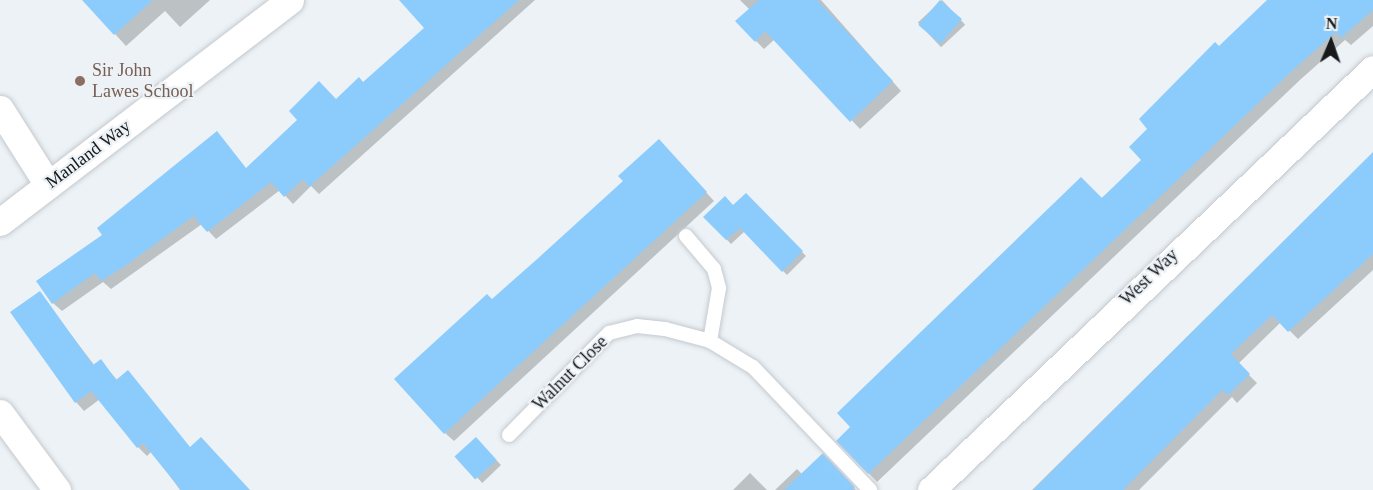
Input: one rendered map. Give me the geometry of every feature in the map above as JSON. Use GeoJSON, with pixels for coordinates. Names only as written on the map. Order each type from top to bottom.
{"type":"FeatureCollection","features":[{"type":"Feature","properties":{"kind":"street","name":"Manland Way"},"geometry":{"type":"LineString","coordinates":[[0,222],[290,0]]}},
{"type":"Feature","properties":{"kind":"street","name":"West Way"},"geometry":{"type":"LineString","coordinates":[[931,490],[1373,69]]}},
{"type":"Feature","properties":{"kind":"street"},"geometry":{"type":"LineString","coordinates":[[0,109],[48,185]]}},
{"type":"Feature","properties":{"kind":"street"},"geometry":{"type":"LineString","coordinates":[[0,413],[57,490]]}},
{"type":"Feature","properties":{"kind":"lane"},"geometry":{"type":"LineString","coordinates":[[686,236],[714,269],[719,288],[710,341]]}},
{"type":"Feature","properties":{"kind":"lane","name":"Walnut Close"},"geometry":{"type":"LineString","coordinates":[[509,435],[609,333],[638,326],[710,341],[753,367],[870,490]]}},
{"type":"Feature","properties":{"kind":"building"},"geometry":{"type":"Polygon","coordinates":[[[82,0],[153,0],[114,35],[82,0]]]}},
{"type":"Feature","properties":{"kind":"building"},"geometry":{"type":"Polygon","coordinates":[[[399,0],[519,0],[309,187],[303,179],[284,197],[271,182],[207,232],[194,217],[199,212],[125,266],[101,281],[95,273],[52,304],[36,281],[102,235],[97,228],[217,131],[246,168],[297,120],[289,111],[319,81],[336,99],[359,77],[363,82],[424,28],[399,0]]]}},
{"type":"Feature","properties":{"kind":"building"},"geometry":{"type":"Polygon","coordinates":[[[759,0],[817,0],[893,81],[850,122],[765,31],[755,42],[735,21],[759,0]]]}},
{"type":"Feature","properties":{"kind":"building"},"geometry":{"type":"Polygon","coordinates":[[[940,0],[962,19],[940,44],[918,25],[940,0]]]}},
{"type":"Feature","properties":{"kind":"building"},"geometry":{"type":"Polygon","coordinates":[[[1267,0],[1373,0],[1373,10],[1341,38],[1336,32],[1292,71],[868,474],[836,441],[850,427],[837,413],[1081,177],[1102,198],[1141,160],[1129,147],[1147,129],[1139,119],[1215,42],[1219,46],[1267,0]]]}},
{"type":"Feature","properties":{"kind":"building"},"geometry":{"type":"Polygon","coordinates":[[[659,139],[707,192],[444,434],[394,379],[487,294],[492,299],[535,261],[623,181],[618,176],[659,139]]]}},
{"type":"Feature","properties":{"kind":"building"},"geometry":{"type":"Polygon","coordinates":[[[1373,152],[1373,254],[1288,332],[1272,315],[1231,354],[1250,374],[1228,395],[1222,390],[1123,490],[1033,490],[1373,152]]]}},
{"type":"Feature","properties":{"kind":"building"},"geometry":{"type":"Polygon","coordinates":[[[746,193],[803,251],[782,272],[740,228],[726,240],[703,217],[725,196],[733,205],[746,193]]]}},
{"type":"Feature","properties":{"kind":"building"},"geometry":{"type":"Polygon","coordinates":[[[40,291],[93,365],[101,359],[116,380],[128,370],[190,447],[201,437],[250,490],[181,490],[143,443],[137,448],[91,391],[75,403],[10,312],[40,291]]]}},
{"type":"Feature","properties":{"kind":"building"},"geometry":{"type":"Polygon","coordinates":[[[476,437],[497,460],[475,479],[454,456],[476,437]]]}},
{"type":"Feature","properties":{"kind":"building"},"geometry":{"type":"Polygon","coordinates":[[[823,453],[855,487],[852,490],[784,490],[823,453]]]}},
{"type":"Feature","properties":{"kind":"place","name":"Sir John Lawes School"},"geometry":{"type":"Point","coordinates":[80,81]}}]}
